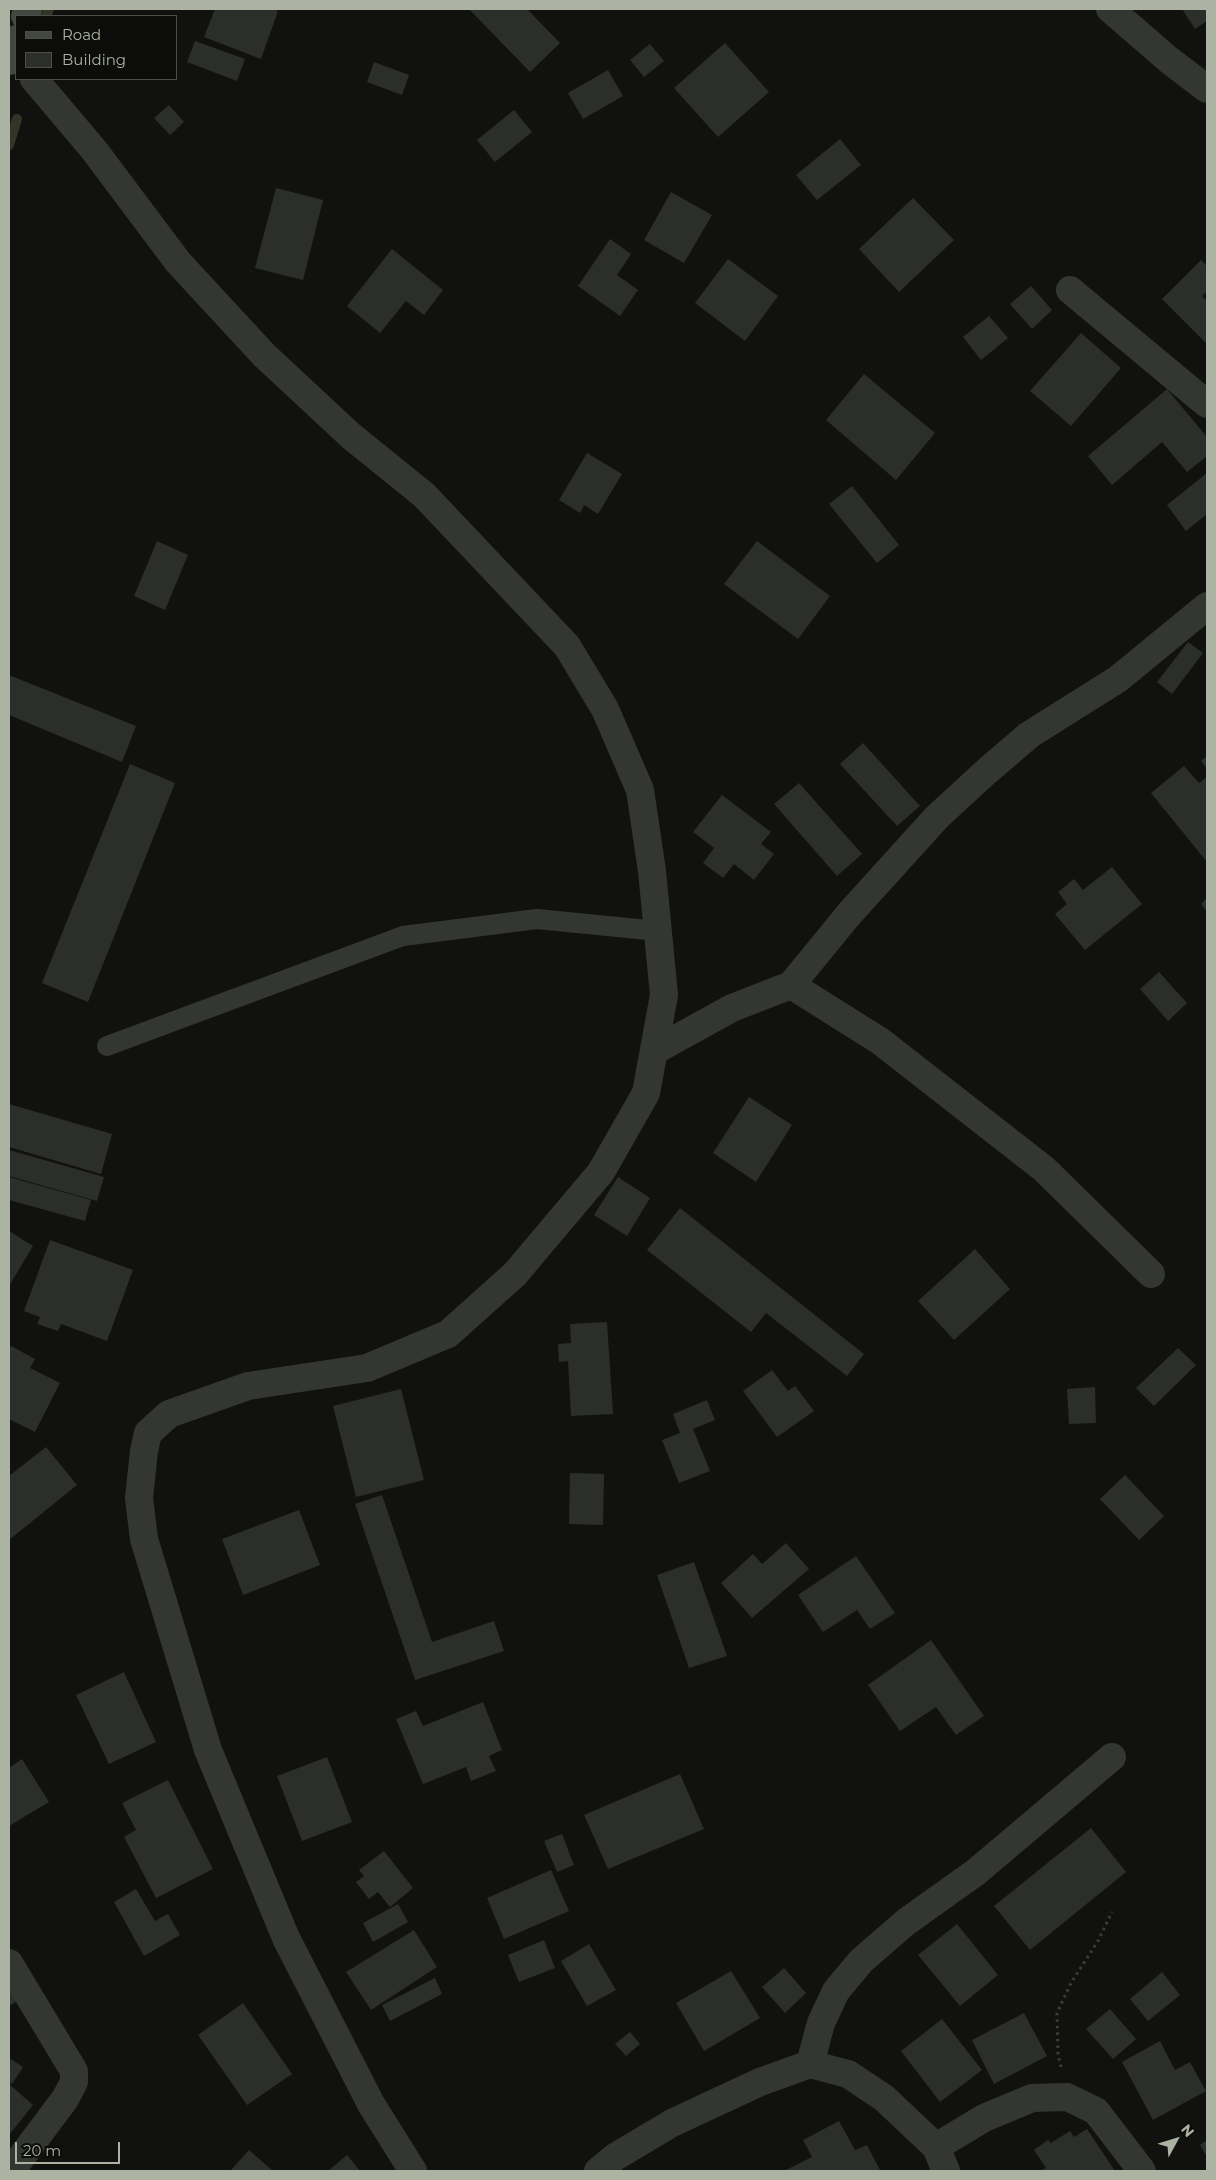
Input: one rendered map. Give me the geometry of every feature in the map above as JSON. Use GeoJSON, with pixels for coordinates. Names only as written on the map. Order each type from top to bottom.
{"type":"FeatureCollection","features":[{"type":"Feature","properties":{"kind":"street"},"geometry":{"type":"LineString","coordinates":[[1110,9],[1169,60],[1207,89]]}},
{"type":"Feature","properties":{"kind":"street"},"geometry":{"type":"LineString","coordinates":[[35,80],[94,150],[178,262],[264,355],[351,436],[424,495],[567,646],[605,709],[640,790],[652,871],[664,996],[646,1093],[601,1172],[514,1274],[448,1334],[367,1368],[248,1386],[192,1405],[169,1414],[148,1433],[144,1451],[139,1498],[144,1539],[208,1750],[286,1938],[371,2104],[413,2171]]}},
{"type":"Feature","properties":{"kind":"street"},"geometry":{"type":"LineString","coordinates":[[1070,290],[1207,404]]}},
{"type":"Feature","properties":{"kind":"street"},"geometry":{"type":"LineString","coordinates":[[654,1052],[732,1008],[792,985],[850,913],[937,818],[987,771],[1029,735],[1118,680],[1207,606]]}},
{"type":"Feature","properties":{"kind":"street"},"geometry":{"type":"LineString","coordinates":[[792,985],[880,1042],[1044,1169],[1151,1274]]}},
{"type":"Feature","properties":{"kind":"street"},"geometry":{"type":"LineString","coordinates":[[810,2064],[821,2023],[836,1991],[861,1961],[906,1922],[976,1872],[1112,1757]]}},
{"type":"Feature","properties":{"kind":"street"},"geometry":{"type":"LineString","coordinates":[[9,1963],[74,2072],[74,2082],[64,2099],[11,2171]]}},
{"type":"Feature","properties":{"kind":"street"},"geometry":{"type":"LineString","coordinates":[[598,2171],[615,2157],[672,2123],[760,2082],[810,2064],[848,2074],[884,2098],[942,2159],[984,2118],[1032,2098],[1067,2097],[1096,2111],[1142,2171]]}},
{"type":"Feature","properties":{"kind":"lane"},"geometry":{"type":"LineString","coordinates":[[107,1046],[403,936],[537,919],[658,931]]}},
{"type":"Feature","properties":{"kind":"path"},"geometry":{"type":"LineString","coordinates":[[1067,2097],[1058,2054],[1057,2014],[1071,1983],[1098,1941],[1112,1912]]}},
{"type":"Feature","properties":{"kind":"building"},"geometry":{"type":"Polygon","coordinates":[[[215,9],[272,9],[278,11],[261,59],[204,37],[215,9]]]}},
{"type":"Feature","properties":{"kind":"building"},"geometry":{"type":"Polygon","coordinates":[[[469,9],[527,9],[560,43],[530,72],[469,9]]]}},
{"type":"Feature","properties":{"kind":"building"},"geometry":{"type":"Polygon","coordinates":[[[1182,9],[1207,9],[1207,21],[1195,29],[1182,9]]]}},
{"type":"Feature","properties":{"kind":"building"},"geometry":{"type":"Polygon","coordinates":[[[195,41],[245,59],[237,81],[187,62],[195,41]]]}},
{"type":"Feature","properties":{"kind":"building"},"geometry":{"type":"Polygon","coordinates":[[[725,43],[769,92],[718,137],[674,88],[725,43]]]}},
{"type":"Feature","properties":{"kind":"building"},"geometry":{"type":"Polygon","coordinates":[[[650,44],[664,61],[644,77],[630,60],[650,44]]]}},
{"type":"Feature","properties":{"kind":"building"},"geometry":{"type":"Polygon","coordinates":[[[374,62],[409,75],[402,95],[367,82],[374,62]]]}},
{"type":"Feature","properties":{"kind":"building"},"geometry":{"type":"Polygon","coordinates":[[[608,70],[623,96],[583,119],[568,93],[608,70]]]}},
{"type":"Feature","properties":{"kind":"building"},"geometry":{"type":"Polygon","coordinates":[[[169,105],[184,122],[170,135],[154,118],[169,105]]]}},
{"type":"Feature","properties":{"kind":"building"},"geometry":{"type":"Polygon","coordinates":[[[514,110],[532,132],[495,162],[477,140],[514,110]]]}},
{"type":"Feature","properties":{"kind":"building"},"geometry":{"type":"Polygon","coordinates":[[[840,139],[861,165],[817,200],[796,175],[840,139]]]}},
{"type":"Feature","properties":{"kind":"building"},"geometry":{"type":"Polygon","coordinates":[[[276,188],[323,200],[303,280],[255,268],[276,188]]]}},
{"type":"Feature","properties":{"kind":"building"},"geometry":{"type":"Polygon","coordinates":[[[671,192],[712,215],[684,263],[644,240],[671,192]]]}},
{"type":"Feature","properties":{"kind":"building"},"geometry":{"type":"Polygon","coordinates":[[[913,198],[954,240],[899,292],[859,249],[913,198]]]}},
{"type":"Feature","properties":{"kind":"building"},"geometry":{"type":"Polygon","coordinates":[[[610,239],[631,254],[617,275],[638,290],[620,316],[578,286],[610,239]]]}},
{"type":"Feature","properties":{"kind":"building"},"geometry":{"type":"Polygon","coordinates":[[[392,249],[443,290],[424,315],[406,301],[380,333],[347,306],[392,249]]]}},
{"type":"Feature","properties":{"kind":"building"},"geometry":{"type":"Polygon","coordinates":[[[728,259],[778,296],[745,341],[695,303],[728,259]]]}},
{"type":"Feature","properties":{"kind":"building"},"geometry":{"type":"Polygon","coordinates":[[[1201,260],[1207,266],[1207,291],[1202,296],[1207,301],[1206,343],[1162,299],[1201,260]]]}},
{"type":"Feature","properties":{"kind":"building"},"geometry":{"type":"Polygon","coordinates":[[[1031,286],[1052,310],[1032,329],[1010,304],[1031,286]]]}},
{"type":"Feature","properties":{"kind":"building"},"geometry":{"type":"Polygon","coordinates":[[[989,316],[1008,338],[981,360],[963,337],[989,316]]]}},
{"type":"Feature","properties":{"kind":"building"},"geometry":{"type":"Polygon","coordinates":[[[1081,333],[1121,368],[1071,426],[1030,391],[1081,333]]]}},
{"type":"Feature","properties":{"kind":"building"},"geometry":{"type":"Polygon","coordinates":[[[864,374],[935,433],[896,480],[826,420],[864,374]]]}},
{"type":"Feature","properties":{"kind":"building"},"geometry":{"type":"Polygon","coordinates":[[[1167,389],[1207,437],[1207,456],[1187,472],[1162,442],[1112,485],[1088,456],[1167,389]]]}},
{"type":"Feature","properties":{"kind":"building"},"geometry":{"type":"Polygon","coordinates":[[[587,453],[622,474],[598,514],[584,505],[580,513],[559,500],[587,453]]]}},
{"type":"Feature","properties":{"kind":"building"},"geometry":{"type":"Polygon","coordinates":[[[1207,473],[1207,514],[1186,531],[1167,505],[1207,473]]]}},
{"type":"Feature","properties":{"kind":"building"},"geometry":{"type":"Polygon","coordinates":[[[852,486],[899,545],[877,563],[829,504],[852,486]]]}},
{"type":"Feature","properties":{"kind":"building"},"geometry":{"type":"Polygon","coordinates":[[[157,541],[188,555],[165,610],[134,596],[157,541]]]}},
{"type":"Feature","properties":{"kind":"building"},"geometry":{"type":"Polygon","coordinates":[[[757,541],[830,596],[798,639],[724,584],[757,541]]]}},
{"type":"Feature","properties":{"kind":"building"},"geometry":{"type":"Polygon","coordinates":[[[1188,642],[1203,653],[1172,694],[1157,682],[1188,642]]]}},
{"type":"Feature","properties":{"kind":"building"},"geometry":{"type":"Polygon","coordinates":[[[9,675],[136,726],[122,762],[9,715],[9,675]]]}},
{"type":"Feature","properties":{"kind":"building"},"geometry":{"type":"Polygon","coordinates":[[[863,743],[920,806],[897,826],[840,764],[863,743]]]}},
{"type":"Feature","properties":{"kind":"building"},"geometry":{"type":"Polygon","coordinates":[[[1207,756],[1207,769],[1201,761],[1207,756]]]}},
{"type":"Feature","properties":{"kind":"building"},"geometry":{"type":"Polygon","coordinates":[[[130,764],[175,783],[88,1002],[42,983],[130,764]]]}},
{"type":"Feature","properties":{"kind":"building"},"geometry":{"type":"Polygon","coordinates":[[[1184,766],[1199,783],[1207,777],[1207,862],[1151,793],[1184,766]]]}},
{"type":"Feature","properties":{"kind":"building"},"geometry":{"type":"Polygon","coordinates":[[[799,783],[862,854],[837,876],[774,804],[799,783]]]}},
{"type":"Feature","properties":{"kind":"building"},"geometry":{"type":"Polygon","coordinates":[[[722,795],[771,832],[761,844],[774,854],[754,880],[734,864],[723,878],[703,863],[714,848],[693,832],[722,795]]]}},
{"type":"Feature","properties":{"kind":"building"},"geometry":{"type":"Polygon","coordinates":[[[1112,867],[1142,904],[1085,950],[1055,914],[1067,904],[1058,892],[1074,879],[1083,890],[1112,867]]]}},
{"type":"Feature","properties":{"kind":"building"},"geometry":{"type":"Polygon","coordinates":[[[1207,898],[1207,912],[1201,904],[1207,898]]]}},
{"type":"Feature","properties":{"kind":"building"},"geometry":{"type":"Polygon","coordinates":[[[1159,972],[1187,1003],[1168,1021],[1140,989],[1159,972]]]}},
{"type":"Feature","properties":{"kind":"building"},"geometry":{"type":"Polygon","coordinates":[[[749,1097],[792,1125],[756,1182],[713,1153],[749,1097]]]}},
{"type":"Feature","properties":{"kind":"building"},"geometry":{"type":"Polygon","coordinates":[[[9,1104],[112,1134],[101,1174],[9,1147],[9,1104]]]}},
{"type":"Feature","properties":{"kind":"building"},"geometry":{"type":"Polygon","coordinates":[[[9,1150],[104,1177],[97,1201],[9,1176],[9,1150]]]}},
{"type":"Feature","properties":{"kind":"building"},"geometry":{"type":"Polygon","coordinates":[[[9,1177],[91,1200],[85,1221],[9,1200],[9,1177]]]}},
{"type":"Feature","properties":{"kind":"building"},"geometry":{"type":"Polygon","coordinates":[[[618,1177],[650,1198],[627,1236],[594,1215],[618,1177]]]}},
{"type":"Feature","properties":{"kind":"building"},"geometry":{"type":"Polygon","coordinates":[[[680,1208],[864,1354],[847,1376],[766,1313],[751,1332],[647,1250],[680,1208]]]}},
{"type":"Feature","properties":{"kind":"building"},"geometry":{"type":"Polygon","coordinates":[[[9,1231],[33,1246],[9,1286],[9,1231]]]}},
{"type":"Feature","properties":{"kind":"building"},"geometry":{"type":"Polygon","coordinates":[[[50,1240],[133,1270],[107,1341],[61,1324],[58,1331],[37,1324],[40,1317],[24,1311],[50,1240]]]}},
{"type":"Feature","properties":{"kind":"building"},"geometry":{"type":"Polygon","coordinates":[[[975,1249],[1010,1289],[954,1340],[918,1301],[975,1249]]]}},
{"type":"Feature","properties":{"kind":"building"},"geometry":{"type":"Polygon","coordinates":[[[607,1322],[613,1414],[571,1416],[568,1361],[559,1362],[558,1344],[571,1343],[570,1324],[607,1322]]]}},
{"type":"Feature","properties":{"kind":"building"},"geometry":{"type":"Polygon","coordinates":[[[11,1346],[35,1359],[30,1368],[60,1383],[35,1432],[9,1419],[9,1350],[11,1346]]]}},
{"type":"Feature","properties":{"kind":"building"},"geometry":{"type":"Polygon","coordinates":[[[1178,1348],[1196,1365],[1154,1406],[1136,1388],[1178,1348]]]}},
{"type":"Feature","properties":{"kind":"building"},"geometry":{"type":"Polygon","coordinates":[[[772,1370],[788,1391],[795,1386],[814,1411],[777,1437],[743,1391],[772,1370]]]}},
{"type":"Feature","properties":{"kind":"building"},"geometry":{"type":"Polygon","coordinates":[[[1095,1387],[1096,1423],[1069,1424],[1067,1389],[1095,1387]]]}},
{"type":"Feature","properties":{"kind":"building"},"geometry":{"type":"Polygon","coordinates":[[[401,1389],[424,1480],[356,1497],[333,1406],[401,1389]]]}},
{"type":"Feature","properties":{"kind":"building"},"geometry":{"type":"Polygon","coordinates":[[[707,1400],[715,1420],[693,1429],[710,1471],[679,1483],[662,1440],[680,1433],[673,1414],[707,1400]]]}},
{"type":"Feature","properties":{"kind":"building"},"geometry":{"type":"Polygon","coordinates":[[[46,1447],[77,1485],[9,1540],[9,1476],[46,1447]]]}},
{"type":"Feature","properties":{"kind":"building"},"geometry":{"type":"Polygon","coordinates":[[[570,1473],[604,1474],[603,1525],[569,1524],[570,1473]]]}},
{"type":"Feature","properties":{"kind":"building"},"geometry":{"type":"Polygon","coordinates":[[[1125,1475],[1164,1516],[1139,1540],[1100,1499],[1125,1475]]]}},
{"type":"Feature","properties":{"kind":"building"},"geometry":{"type":"Polygon","coordinates":[[[382,1495],[432,1642],[494,1621],[504,1651],[415,1680],[355,1504],[382,1495]]]}},
{"type":"Feature","properties":{"kind":"building"},"geometry":{"type":"Polygon","coordinates":[[[299,1510],[320,1565],[243,1595],[222,1539],[299,1510]]]}},
{"type":"Feature","properties":{"kind":"building"},"geometry":{"type":"Polygon","coordinates":[[[786,1543],[809,1569],[752,1618],[721,1583],[753,1554],[762,1564],[786,1543]]]}},
{"type":"Feature","properties":{"kind":"building"},"geometry":{"type":"Polygon","coordinates":[[[856,1556],[895,1613],[870,1629],[857,1610],[823,1632],[798,1595],[856,1556]]]}},
{"type":"Feature","properties":{"kind":"building"},"geometry":{"type":"Polygon","coordinates":[[[694,1562],[727,1656],[689,1668],[657,1575],[694,1562]]]}},
{"type":"Feature","properties":{"kind":"building"},"geometry":{"type":"Polygon","coordinates":[[[931,1640],[984,1716],[956,1735],[936,1707],[900,1731],[868,1685],[931,1640]]]}},
{"type":"Feature","properties":{"kind":"building"},"geometry":{"type":"Polygon","coordinates":[[[124,1672],[156,1742],[109,1764],[76,1695],[124,1672]]]}},
{"type":"Feature","properties":{"kind":"building"},"geometry":{"type":"Polygon","coordinates":[[[483,1702],[502,1750],[489,1756],[496,1771],[471,1781],[466,1767],[423,1784],[396,1719],[416,1711],[423,1726],[483,1702]]]}},
{"type":"Feature","properties":{"kind":"building"},"geometry":{"type":"Polygon","coordinates":[[[327,1757],[352,1822],[302,1841],[277,1776],[327,1757]]]}},
{"type":"Feature","properties":{"kind":"building"},"geometry":{"type":"Polygon","coordinates":[[[22,1759],[49,1802],[9,1826],[9,1768],[22,1759]]]}},
{"type":"Feature","properties":{"kind":"building"},"geometry":{"type":"Polygon","coordinates":[[[680,1774],[704,1829],[608,1869],[584,1815],[680,1774]]]}},
{"type":"Feature","properties":{"kind":"building"},"geometry":{"type":"Polygon","coordinates":[[[168,1780],[213,1869],[156,1898],[124,1837],[136,1830],[122,1803],[168,1780]]]}},
{"type":"Feature","properties":{"kind":"building"},"geometry":{"type":"Polygon","coordinates":[[[1091,1828],[1126,1872],[1030,1950],[994,1906],[1091,1828]]]}},
{"type":"Feature","properties":{"kind":"building"},"geometry":{"type":"Polygon","coordinates":[[[562,1834],[574,1865],[557,1872],[544,1841],[562,1834]]]}},
{"type":"Feature","properties":{"kind":"building"},"geometry":{"type":"Polygon","coordinates":[[[384,1851],[413,1888],[390,1907],[378,1892],[369,1899],[356,1882],[364,1876],[359,1870],[384,1851]]]}},
{"type":"Feature","properties":{"kind":"building"},"geometry":{"type":"Polygon","coordinates":[[[551,1870],[569,1911],[504,1939],[487,1898],[551,1870]]]}},
{"type":"Feature","properties":{"kind":"building"},"geometry":{"type":"Polygon","coordinates":[[[136,1889],[155,1921],[168,1914],[180,1935],[144,1956],[114,1902],[136,1889]]]}},
{"type":"Feature","properties":{"kind":"building"},"geometry":{"type":"Polygon","coordinates":[[[398,1904],[408,1922],[373,1942],[363,1923],[398,1904]]]}},
{"type":"Feature","properties":{"kind":"building"},"geometry":{"type":"Polygon","coordinates":[[[957,1924],[998,1975],[960,2006],[918,1955],[957,1924]]]}},
{"type":"Feature","properties":{"kind":"building"},"geometry":{"type":"Polygon","coordinates":[[[414,1930],[437,1967],[371,2010],[346,1972],[414,1930]]]}},
{"type":"Feature","properties":{"kind":"building"},"geometry":{"type":"Polygon","coordinates":[[[544,1940],[555,1968],[519,1982],[508,1955],[544,1940]]]}},
{"type":"Feature","properties":{"kind":"building"},"geometry":{"type":"Polygon","coordinates":[[[589,1944],[616,1990],[587,2006],[561,1961],[589,1944]]]}},
{"type":"Feature","properties":{"kind":"building"},"geometry":{"type":"Polygon","coordinates":[[[784,1968],[806,1993],[785,2013],[762,1987],[784,1968]]]}},
{"type":"Feature","properties":{"kind":"building"},"geometry":{"type":"Polygon","coordinates":[[[731,1971],[760,2018],[704,2051],[676,2003],[731,1971]]]}},
{"type":"Feature","properties":{"kind":"building"},"geometry":{"type":"Polygon","coordinates":[[[1162,1972],[1180,1995],[1148,2021],[1130,1999],[1162,1972]]]}},
{"type":"Feature","properties":{"kind":"building"},"geometry":{"type":"Polygon","coordinates":[[[435,1978],[442,1994],[390,2021],[382,2005],[435,1978]]]}},
{"type":"Feature","properties":{"kind":"building"},"geometry":{"type":"Polygon","coordinates":[[[9,1984],[19,2000],[9,2006],[9,1984]]]}},
{"type":"Feature","properties":{"kind":"building"},"geometry":{"type":"Polygon","coordinates":[[[243,2003],[292,2074],[247,2105],[198,2035],[243,2003]]]}},
{"type":"Feature","properties":{"kind":"building"},"geometry":{"type":"Polygon","coordinates":[[[1110,2009],[1136,2039],[1113,2059],[1086,2029],[1110,2009]]]}},
{"type":"Feature","properties":{"kind":"building"},"geometry":{"type":"Polygon","coordinates":[[[1024,2013],[1047,2056],[994,2084],[972,2040],[1024,2013]]]}},
{"type":"Feature","properties":{"kind":"building"},"geometry":{"type":"Polygon","coordinates":[[[942,2019],[982,2070],[940,2102],[901,2051],[942,2019]]]}},
{"type":"Feature","properties":{"kind":"building"},"geometry":{"type":"Polygon","coordinates":[[[630,2032],[640,2044],[626,2056],[615,2044],[630,2032]]]}},
{"type":"Feature","properties":{"kind":"building"},"geometry":{"type":"Polygon","coordinates":[[[1160,2041],[1175,2070],[1190,2062],[1206,2091],[1153,2120],[1122,2062],[1160,2041]]]}},
{"type":"Feature","properties":{"kind":"building"},"geometry":{"type":"Polygon","coordinates":[[[9,2058],[23,2067],[12,2084],[9,2082],[9,2058]]]}},
{"type":"Feature","properties":{"kind":"building"},"geometry":{"type":"Polygon","coordinates":[[[9,2084],[33,2105],[9,2135],[9,2084]]]}},
{"type":"Feature","properties":{"kind":"building"},"geometry":{"type":"Polygon","coordinates":[[[839,2121],[855,2150],[867,2145],[880,2170],[784,2171],[812,2157],[803,2140],[839,2121]]]}},
{"type":"Feature","properties":{"kind":"building"},"geometry":{"type":"Polygon","coordinates":[[[1087,2129],[1115,2171],[1040,2171],[1046,2168],[1034,2150],[1048,2140],[1051,2143],[1070,2131],[1074,2137],[1087,2129]]]}},
{"type":"Feature","properties":{"kind":"building"},"geometry":{"type":"Polygon","coordinates":[[[1207,2140],[1207,2157],[1200,2145],[1207,2140]]]}},
{"type":"Feature","properties":{"kind":"building"},"geometry":{"type":"Polygon","coordinates":[[[249,2150],[273,2171],[230,2171],[249,2150]]]}},
{"type":"Feature","properties":{"kind":"building"},"geometry":{"type":"Polygon","coordinates":[[[347,2155],[360,2171],[328,2171],[347,2155]]]}},
{"type":"Feature","properties":{"kind":"waterway"},"geometry":{"type":"LineString","coordinates":[[46,15],[49,9]]}},
{"type":"Feature","properties":{"kind":"waterway"},"geometry":{"type":"LineString","coordinates":[[9,145],[17,119]]}}]}
